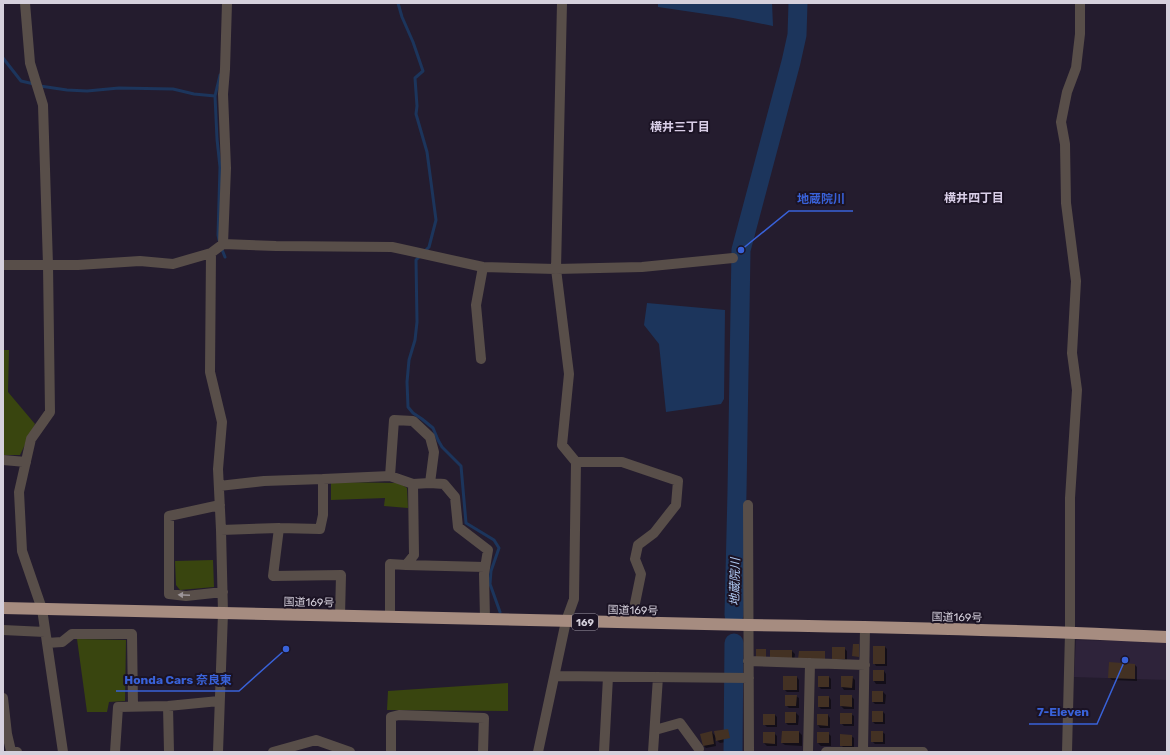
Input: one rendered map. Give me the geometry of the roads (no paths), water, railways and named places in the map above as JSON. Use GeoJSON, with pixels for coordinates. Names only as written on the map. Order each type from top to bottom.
{"type":"FeatureCollection","features":[{"type":"Feature","properties":{"kind":"highway","name":"国道169号"},"geometry":{"type":"LineString","coordinates":[[3,608],[1070,632],[1167,637]]}},
{"type":"Feature","properties":{"kind":"street"},"geometry":{"type":"LineString","coordinates":[[25,3],[30,63],[43,105],[48,265],[50,412],[31,439],[19,492],[22,551],[42,609],[63,752]]}},
{"type":"Feature","properties":{"kind":"street"},"geometry":{"type":"LineString","coordinates":[[223,244],[226,168],[223,94],[227,3]]}},
{"type":"Feature","properties":{"kind":"street"},"geometry":{"type":"LineString","coordinates":[[538,752],[566,621],[574,600],[576,462],[562,446],[569,374],[556,269],[562,3]]}},
{"type":"Feature","properties":{"kind":"street"},"geometry":{"type":"LineString","coordinates":[[1067,752],[1070,632],[1070,498],[1077,390],[1072,353],[1076,281],[1066,203],[1065,144],[1061,122],[1067,92],[1076,68],[1080,34],[1080,3]]}},
{"type":"Feature","properties":{"kind":"street"},"geometry":{"type":"LineString","coordinates":[[3,265],[78,265],[140,260],[173,264],[211,253],[223,244],[392,247],[483,267],[556,269],[642,267],[733,258]]}},
{"type":"Feature","properties":{"kind":"street"},"geometry":{"type":"LineString","coordinates":[[211,253],[210,372],[222,422],[218,469],[223,592],[218,752]]}},
{"type":"Feature","properties":{"kind":"street"},"geometry":{"type":"LineString","coordinates":[[481,360],[476,305],[483,267]]}},
{"type":"Feature","properties":{"kind":"street"},"geometry":{"type":"LineString","coordinates":[[390,476],[394,420],[413,421],[430,437],[434,452],[430,483]]}},
{"type":"Feature","properties":{"kind":"street"},"geometry":{"type":"LineString","coordinates":[[3,460],[26,462]]}},
{"type":"Feature","properties":{"kind":"street"},"geometry":{"type":"LineString","coordinates":[[576,462],[622,462],[678,481],[676,505],[654,533],[638,545],[635,559],[641,574],[631,623]]}},
{"type":"Feature","properties":{"kind":"street"},"geometry":{"type":"LineString","coordinates":[[219,486],[264,482],[390,476],[413,484],[444,484],[455,497],[458,527],[488,550],[484,574],[485,619]]}},
{"type":"Feature","properties":{"kind":"street"},"geometry":{"type":"LineString","coordinates":[[221,530],[279,528],[320,529],[323,515],[323,479]]}},
{"type":"Feature","properties":{"kind":"street"},"geometry":{"type":"LineString","coordinates":[[406,565],[414,554],[413,484]]}},
{"type":"Feature","properties":{"kind":"street"},"geometry":{"type":"LineString","coordinates":[[220,505],[169,516],[169,594],[186,596],[223,592]]}},
{"type":"Feature","properties":{"kind":"street"},"geometry":{"type":"LineString","coordinates":[[748,505],[748,661],[739,678],[749,752]]}},
{"type":"Feature","properties":{"kind":"street"},"geometry":{"type":"LineString","coordinates":[[279,528],[273,576],[341,575],[340,616]]}},
{"type":"Feature","properties":{"kind":"street"},"geometry":{"type":"LineString","coordinates":[[390,617],[390,564],[485,567]]}},
{"type":"Feature","properties":{"kind":"street"},"geometry":{"type":"LineString","coordinates":[[863,751],[865,627]]}},
{"type":"Feature","properties":{"kind":"street"},"geometry":{"type":"LineString","coordinates":[[3,630],[45,632]]}},
{"type":"Feature","properties":{"kind":"street"},"geometry":{"type":"LineString","coordinates":[[47,643],[62,642],[72,634],[132,634],[132,706]]}},
{"type":"Feature","properties":{"kind":"street"},"geometry":{"type":"LineString","coordinates":[[748,661],[865,665]]}},
{"type":"Feature","properties":{"kind":"street"},"geometry":{"type":"LineString","coordinates":[[808,752],[810,663]]}},
{"type":"Feature","properties":{"kind":"street"},"geometry":{"type":"LineString","coordinates":[[554,676],[739,678]]}},
{"type":"Feature","properties":{"kind":"street"},"geometry":{"type":"LineString","coordinates":[[604,752],[608,677]]}},
{"type":"Feature","properties":{"kind":"street"},"geometry":{"type":"LineString","coordinates":[[653,752],[658,677]]}},
{"type":"Feature","properties":{"kind":"street"},"geometry":{"type":"LineString","coordinates":[[3,698],[5,735],[11,751],[17,752]]}},
{"type":"Feature","properties":{"kind":"street"},"geometry":{"type":"LineString","coordinates":[[115,752],[118,707],[168,706],[219,702]]}},
{"type":"Feature","properties":{"kind":"street"},"geometry":{"type":"LineString","coordinates":[[168,706],[169,752]]}},
{"type":"Feature","properties":{"kind":"street"},"geometry":{"type":"LineString","coordinates":[[391,752],[391,717],[399,715],[484,718],[483,752]]}},
{"type":"Feature","properties":{"kind":"street"},"geometry":{"type":"LineString","coordinates":[[655,730],[680,723],[697,751]]}},
{"type":"Feature","properties":{"kind":"street"},"geometry":{"type":"LineString","coordinates":[[273,752],[297,749],[316,740],[350,752]]}},
{"type":"Feature","properties":{"kind":"street"},"geometry":{"type":"LineString","coordinates":[[826,752],[923,752]]}},
{"type":"Feature","properties":{"kind":"water"},"geometry":{"type":"Polygon","coordinates":[[[658,3],[772,3],[773,26],[733,18],[658,7],[658,3]]]}},
{"type":"Feature","properties":{"kind":"water"},"geometry":{"type":"Polygon","coordinates":[[[647,303],[725,310],[724,399],[721,404],[666,412],[659,344],[644,325],[647,303]]]}},
{"type":"Feature","properties":{"kind":"waterway"},"geometry":{"type":"LineString","coordinates":[[398,3],[423,71],[415,78],[417,106],[416,114],[427,152],[436,220],[429,247],[424,252]]}},
{"type":"Feature","properties":{"kind":"waterway","name":"地蔵院川"},"geometry":{"type":"LineString","coordinates":[[734,615],[741,250],[791,62],[797,35],[798,3]]}},
{"type":"Feature","properties":{"kind":"waterway"},"geometry":{"type":"LineString","coordinates":[[3,58],[21,81],[34,84]]}},
{"type":"Feature","properties":{"kind":"waterway"},"geometry":{"type":"LineString","coordinates":[[219,240],[220,167],[215,96],[220,75]]}},
{"type":"Feature","properties":{"kind":"waterway"},"geometry":{"type":"LineString","coordinates":[[40,86],[87,91],[119,88],[173,89],[194,94],[215,96]]}},
{"type":"Feature","properties":{"kind":"waterway"},"geometry":{"type":"LineString","coordinates":[[221,247],[225,257]]}},
{"type":"Feature","properties":{"kind":"waterway"},"geometry":{"type":"LineString","coordinates":[[420,256],[416,260],[417,322],[415,340],[409,360],[407,382],[408,407],[413,413],[433,428],[442,447],[461,466],[466,523],[494,540],[499,548],[491,571],[490,584],[500,612]]}},
{"type":"Feature","properties":{"kind":"waterway","name":"地蔵院川"},"geometry":{"type":"LineString","coordinates":[[733,752],[734,643]]}},
{"type":"Feature","properties":{"kind":"place","name":"地蔵院川"},"geometry":{"type":"Point","coordinates":[741,250]}},
{"type":"Feature","properties":{"kind":"place","name":"Honda Cars 奈良東"},"geometry":{"type":"Point","coordinates":[286,649]}},
{"type":"Feature","properties":{"kind":"place","name":"7-Eleven"},"geometry":{"type":"Point","coordinates":[1125,660]}},
{"type":"Feature","properties":{"kind":"district","name":"横井三丁目"},"geometry":{"type":"Point","coordinates":[680,127]}},
{"type":"Feature","properties":{"kind":"district","name":"横井四丁目"},"geometry":{"type":"Point","coordinates":[974,198]}}]}
